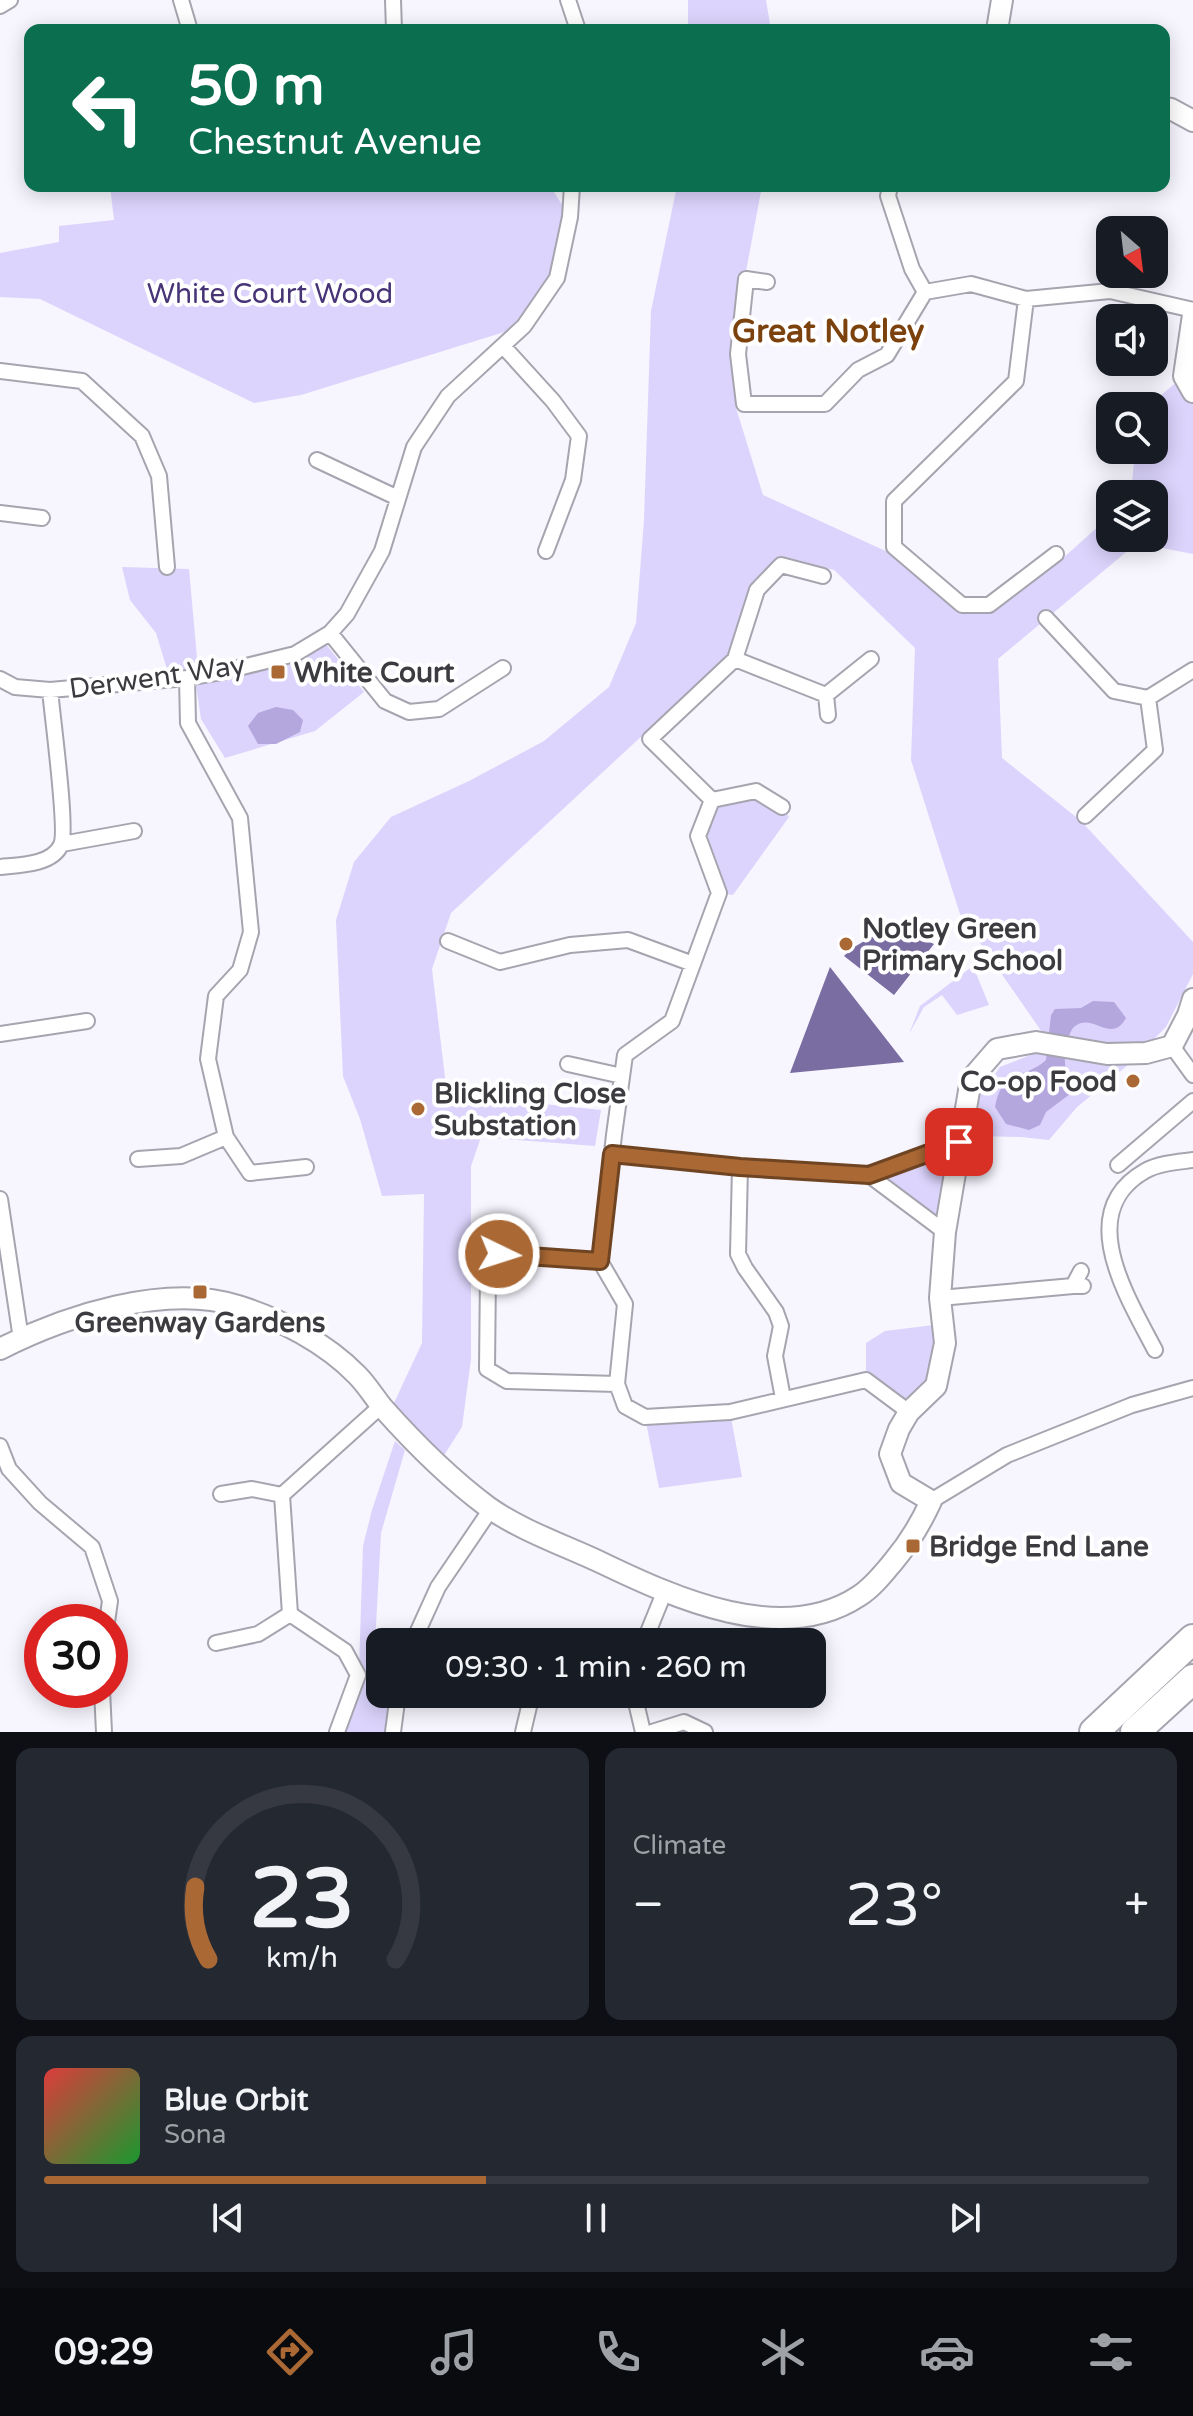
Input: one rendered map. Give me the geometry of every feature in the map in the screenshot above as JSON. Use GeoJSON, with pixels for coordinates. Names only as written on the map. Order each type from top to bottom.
{"type":"FeatureCollection","features":[{"type":"Feature","properties":{"kind":"highway"},"geometry":{"type":"LineString","coordinates":[[1094,1732],[1193,1639]]}},
{"type":"Feature","properties":{"kind":"highway"},"geometry":{"type":"LineString","coordinates":[[1135,1732],[1193,1679]]}},
{"type":"Feature","properties":{"kind":"street"},"geometry":{"type":"LineString","coordinates":[[0,6],[10,0]]}},
{"type":"Feature","properties":{"kind":"street"},"geometry":{"type":"LineString","coordinates":[[181,0],[188,24]]}},
{"type":"Feature","properties":{"kind":"street"},"geometry":{"type":"LineString","coordinates":[[393,0],[394,24]]}},
{"type":"Feature","properties":{"kind":"street"},"geometry":{"type":"LineString","coordinates":[[568,0],[576,24]]}},
{"type":"Feature","properties":{"kind":"street"},"geometry":{"type":"LineString","coordinates":[[998,24],[1002,0]]}},
{"type":"Feature","properties":{"kind":"street"},"geometry":{"type":"LineString","coordinates":[[1170,109],[1193,121]]}},
{"type":"Feature","properties":{"kind":"street","name":"Derwent Way"},"geometry":{"type":"LineString","coordinates":[[0,679],[15,687],[50,690],[187,678],[295,654],[330,633],[347,614],[382,551],[414,447],[448,396],[524,326],[557,278],[570,217],[572,192]]}},
{"type":"Feature","properties":{"kind":"street"},"geometry":{"type":"LineString","coordinates":[[889,192],[912,269],[925,292]]}},
{"type":"Feature","properties":{"kind":"street"},"geometry":{"type":"LineString","coordinates":[[767,282],[746,279],[738,354],[744,404],[825,404],[858,370],[887,355],[925,292],[971,284],[1026,299],[1110,291],[1193,313],[1184,376],[1193,392]]}},
{"type":"Feature","properties":{"kind":"street"},"geometry":{"type":"LineString","coordinates":[[1026,299],[1016,381],[894,501],[894,547],[962,605],[989,605],[1056,554]]}},
{"type":"Feature","properties":{"kind":"street"},"geometry":{"type":"LineString","coordinates":[[503,346],[553,401],[579,436],[573,480],[546,551]]}},
{"type":"Feature","properties":{"kind":"street"},"geometry":{"type":"LineString","coordinates":[[0,371],[82,381],[142,436],[159,476],[167,567]]}},
{"type":"Feature","properties":{"kind":"street"},"geometry":{"type":"LineString","coordinates":[[317,460],[398,498]]}},
{"type":"Feature","properties":{"kind":"street"},"geometry":{"type":"LineString","coordinates":[[0,513],[42,518]]}},
{"type":"Feature","properties":{"kind":"street"},"geometry":{"type":"LineString","coordinates":[[712,800],[650,739],[735,659],[757,590],[781,565],[823,576]]}},
{"type":"Feature","properties":{"kind":"street"},"geometry":{"type":"LineString","coordinates":[[1046,618],[1114,691],[1148,698],[1193,670]]}},
{"type":"Feature","properties":{"kind":"street"},"geometry":{"type":"LineString","coordinates":[[330,633],[385,701],[409,712],[439,709],[503,668]]}},
{"type":"Feature","properties":{"kind":"street"},"geometry":{"type":"LineString","coordinates":[[735,659],[826,695]]}},
{"type":"Feature","properties":{"kind":"street"},"geometry":{"type":"LineString","coordinates":[[826,695],[871,659]]}},
{"type":"Feature","properties":{"kind":"street"},"geometry":{"type":"LineString","coordinates":[[187,678],[188,723],[240,818],[251,932],[240,970],[216,996],[208,1059],[226,1137],[250,1173],[306,1167]]}},
{"type":"Feature","properties":{"kind":"street"},"geometry":{"type":"LineString","coordinates":[[50,690],[62,844]]}},
{"type":"Feature","properties":{"kind":"street"},"geometry":{"type":"LineString","coordinates":[[826,695],[828,715]]}},
{"type":"Feature","properties":{"kind":"street"},"geometry":{"type":"LineString","coordinates":[[1085,816],[1155,750],[1148,698]]}},
{"type":"Feature","properties":{"kind":"street"},"geometry":{"type":"LineString","coordinates":[[712,800],[756,791],[782,807]]}},
{"type":"Feature","properties":{"kind":"street"},"geometry":{"type":"LineString","coordinates":[[712,800],[698,836],[719,893],[672,1021],[625,1055],[600,1261],[625,1304],[617,1384],[625,1406],[645,1417],[730,1412],[866,1380],[909,1412]]}},
{"type":"Feature","properties":{"kind":"street"},"geometry":{"type":"LineString","coordinates":[[0,867],[24,865],[51,857],[62,844],[134,831]]}},
{"type":"Feature","properties":{"kind":"street"},"geometry":{"type":"LineString","coordinates":[[448,941],[500,962],[570,945],[628,940],[693,964]]}},
{"type":"Feature","properties":{"kind":"street"},"geometry":{"type":"LineString","coordinates":[[931,1501],[901,1483],[890,1454],[909,1412],[936,1386],[945,1343],[940,1298],[945,1232],[971,1079],[997,1049],[1036,1042],[1107,1054],[1146,1053],[1172,1046],[1193,999]]}},
{"type":"Feature","properties":{"kind":"street"},"geometry":{"type":"LineString","coordinates":[[0,1034],[87,1021]]}},
{"type":"Feature","properties":{"kind":"street"},"geometry":{"type":"LineString","coordinates":[[1172,1046],[1193,1075]]}},
{"type":"Feature","properties":{"kind":"street"},"geometry":{"type":"LineString","coordinates":[[568,1064],[622,1076]]}},
{"type":"Feature","properties":{"kind":"street"},"geometry":{"type":"LineString","coordinates":[[1118,1165],[1193,1101]]}},
{"type":"Feature","properties":{"kind":"street"},"geometry":{"type":"LineString","coordinates":[[138,1159],[181,1156],[226,1137]]}},
{"type":"Feature","properties":{"kind":"street"},"geometry":{"type":"LineString","coordinates":[[612,1154],[740,1167],[869,1175],[959,1142]]}},
{"type":"Feature","properties":{"kind":"street"},"geometry":{"type":"LineString","coordinates":[[1155,1350],[1116,1270],[1109,1240],[1112,1205],[1124,1187],[1147,1170],[1193,1160]]}},
{"type":"Feature","properties":{"kind":"street"},"geometry":{"type":"LineString","coordinates":[[740,1167],[738,1254],[776,1312],[781,1326],[775,1356],[783,1398]]}},
{"type":"Feature","properties":{"kind":"street"},"geometry":{"type":"LineString","coordinates":[[869,1175],[945,1232]]}},
{"type":"Feature","properties":{"kind":"street"},"geometry":{"type":"LineString","coordinates":[[0,1199],[21,1339]]}},
{"type":"Feature","properties":{"kind":"street"},"geometry":{"type":"LineString","coordinates":[[600,1261],[499,1254],[488,1272],[487,1369],[507,1381],[617,1384]]}},
{"type":"Feature","properties":{"kind":"street"},"geometry":{"type":"LineString","coordinates":[[940,1298],[1079,1281]]}},
{"type":"Feature","properties":{"kind":"street"},"geometry":{"type":"LineString","coordinates":[[0,1349],[73,1319],[151,1299],[182,1298],[236,1305],[286,1325],[332,1353],[357,1375],[381,1406],[442,1471],[491,1509],[664,1593],[741,1614],[779,1618],[802,1617],[835,1609],[861,1595],[884,1573],[922,1522],[931,1501],[1007,1455],[1132,1405],[1193,1388]]}},
{"type":"Feature","properties":{"kind":"street"},"geometry":{"type":"LineString","coordinates":[[282,1495],[381,1406]]}},
{"type":"Feature","properties":{"kind":"street"},"geometry":{"type":"LineString","coordinates":[[0,1446],[4,1472],[92,1547],[110,1604]]}},
{"type":"Feature","properties":{"kind":"street"},"geometry":{"type":"LineString","coordinates":[[221,1494],[252,1489],[282,1495]]}},
{"type":"Feature","properties":{"kind":"street"},"geometry":{"type":"LineString","coordinates":[[282,1495],[290,1614]]}},
{"type":"Feature","properties":{"kind":"street"},"geometry":{"type":"LineString","coordinates":[[419,1628],[438,1587],[491,1509]]}},
{"type":"Feature","properties":{"kind":"street"},"geometry":{"type":"LineString","coordinates":[[650,1628],[664,1593]]}},
{"type":"Feature","properties":{"kind":"street"},"geometry":{"type":"LineString","coordinates":[[216,1643],[258,1634],[290,1614]]}},
{"type":"Feature","properties":{"kind":"street"},"geometry":{"type":"LineString","coordinates":[[290,1614],[345,1651],[358,1675],[337,1732]]}},
{"type":"Feature","properties":{"kind":"street"},"geometry":{"type":"LineString","coordinates":[[103,1708],[104,1732]]}},
{"type":"Feature","properties":{"kind":"street"},"geometry":{"type":"LineString","coordinates":[[393,1732],[396,1708]]}},
{"type":"Feature","properties":{"kind":"street"},"geometry":{"type":"LineString","coordinates":[[523,1732],[529,1708]]}},
{"type":"Feature","properties":{"kind":"street"},"geometry":{"type":"LineString","coordinates":[[637,1708],[643,1732]]}},
{"type":"Feature","properties":{"kind":"street"},"geometry":{"type":"LineString","coordinates":[[652,1732],[684,1722],[705,1732]]}},
{"type":"Feature","properties":{"kind":"green space"},"geometry":{"type":"Polygon","coordinates":[[[688,0],[766,0],[770,24],[688,24],[688,0]]]}},
{"type":"Feature","properties":{"kind":"green space","name":"White Court Wood"},"geometry":{"type":"Polygon","coordinates":[[[111,192],[554,192],[570,217],[557,278],[524,326],[301,395],[254,403],[40,299],[0,297],[0,253],[59,242],[59,226],[114,220],[111,192]]]}},
{"type":"Feature","properties":{"kind":"green space"},"geometry":{"type":"Polygon","coordinates":[[[676,192],[761,192],[730,357],[736,408],[763,495],[890,553],[962,611],[992,612],[1096,529],[1096,552],[1126,552],[998,659],[1002,758],[1081,821],[1193,942],[1193,974],[1166,1027],[1128,1065],[1077,1107],[1049,1140],[978,1136],[979,1097],[1000,1067],[1033,1054],[1042,1032],[960,914],[911,760],[915,648],[834,570],[782,556],[750,590],[728,656],[451,913],[432,969],[447,1094],[601,1110],[595,1146],[481,1137],[471,1166],[471,1359],[462,1427],[443,1457],[394,1403],[422,1343],[424,1194],[382,1196],[360,1119],[343,1076],[336,920],[354,862],[391,817],[469,781],[544,741],[609,687],[636,623],[644,520],[651,311],[676,192]]]}},
{"type":"Feature","properties":{"kind":"green space"},"geometry":{"type":"Polygon","coordinates":[[[1184,376],[1193,392],[1193,554],[1168,549],[1168,480],[1132,480],[1134,464],[1168,464],[1168,392],[1165,392],[1184,376]]]}},
{"type":"Feature","properties":{"kind":"green space"},"geometry":{"type":"Polygon","coordinates":[[[122,567],[189,569],[198,669],[170,679],[156,633],[130,600],[122,567]]]}},
{"type":"Feature","properties":{"kind":"green space"},"geometry":{"type":"Polygon","coordinates":[[[325,643],[364,692],[315,731],[225,758],[201,719],[196,685],[301,662],[325,643]]]}},
{"type":"Feature","properties":{"kind":"green space"},"geometry":{"type":"Polygon","coordinates":[[[756,791],[782,807],[789,817],[733,895],[719,893],[698,836],[712,800],[756,791]]]}},
{"type":"Feature","properties":{"kind":"green space"},"geometry":{"type":"Polygon","coordinates":[[[973,966],[989,1005],[957,1015],[942,995],[924,1007],[909,1034],[920,1006],[973,966]]]}},
{"type":"Feature","properties":{"kind":"green space"},"geometry":{"type":"Polygon","coordinates":[[[959,1142],[945,1232],[869,1175],[959,1142]]]}},
{"type":"Feature","properties":{"kind":"green space"},"geometry":{"type":"Polygon","coordinates":[[[942,1324],[936,1386],[909,1412],[866,1380],[866,1343],[885,1331],[942,1324]]]}},
{"type":"Feature","properties":{"kind":"green space"},"geometry":{"type":"Polygon","coordinates":[[[730,1412],[742,1477],[659,1488],[645,1417],[730,1412]]]}},
{"type":"Feature","properties":{"kind":"green space"},"geometry":{"type":"Polygon","coordinates":[[[395,1441],[405,1450],[381,1533],[376,1628],[366,1628],[366,1708],[388,1708],[385,1728],[384,1732],[337,1732],[359,1668],[363,1546],[395,1441]]]}},
{"type":"Feature","properties":{"kind":"shaded area"},"geometry":{"type":"Polygon","coordinates":[[[276,707],[293,710],[303,720],[300,732],[276,744],[258,744],[248,726],[258,713],[276,707]]]}},
{"type":"Feature","properties":{"kind":"shaded area"},"geometry":{"type":"Polygon","coordinates":[[[1093,1001],[1114,1002],[1126,1018],[1114,1029],[1088,1023],[1075,1026],[1068,1037],[1065,1054],[1070,1094],[1046,1112],[1040,1125],[1029,1130],[1006,1124],[995,1107],[999,1094],[1009,1080],[1046,1060],[1051,1015],[1055,1009],[1081,1008],[1093,1001]]]}},
{"type":"Feature","properties":{"kind":"building"},"geometry":{"type":"Polygon","coordinates":[[[897,932],[934,944],[894,995],[844,956],[871,937],[897,932]]]}},
{"type":"Feature","properties":{"kind":"building"},"geometry":{"type":"Polygon","coordinates":[[[830,967],[904,1062],[790,1073],[830,967]]]}},
{"type":"Feature","properties":{"kind":"place","name":"White Court"},"geometry":{"type":"Point","coordinates":[278,672]}},
{"type":"Feature","properties":{"kind":"place","name":"Notley Green Primary School"},"geometry":{"type":"Point","coordinates":[846,944]}},
{"type":"Feature","properties":{"kind":"place","name":"Co-op Food"},"geometry":{"type":"Point","coordinates":[1133,1081]}},
{"type":"Feature","properties":{"kind":"place","name":"Blickling Close Substation"},"geometry":{"type":"Point","coordinates":[418,1109]}},
{"type":"Feature","properties":{"kind":"place","name":"Greenway Gardens"},"geometry":{"type":"Point","coordinates":[200,1292]}},
{"type":"Feature","properties":{"kind":"place","name":"Bridge End Lane"},"geometry":{"type":"Point","coordinates":[913,1546]}},
{"type":"Feature","properties":{"kind":"district","name":"Great Notley"},"geometry":{"type":"Point","coordinates":[828,331]}},
{"type":"Feature","properties":{"kind":"route"},"geometry":{"type":"LineString","coordinates":[[499,1254],[600,1261],[612,1154],[740,1167],[869,1175],[959,1142]]}}]}
